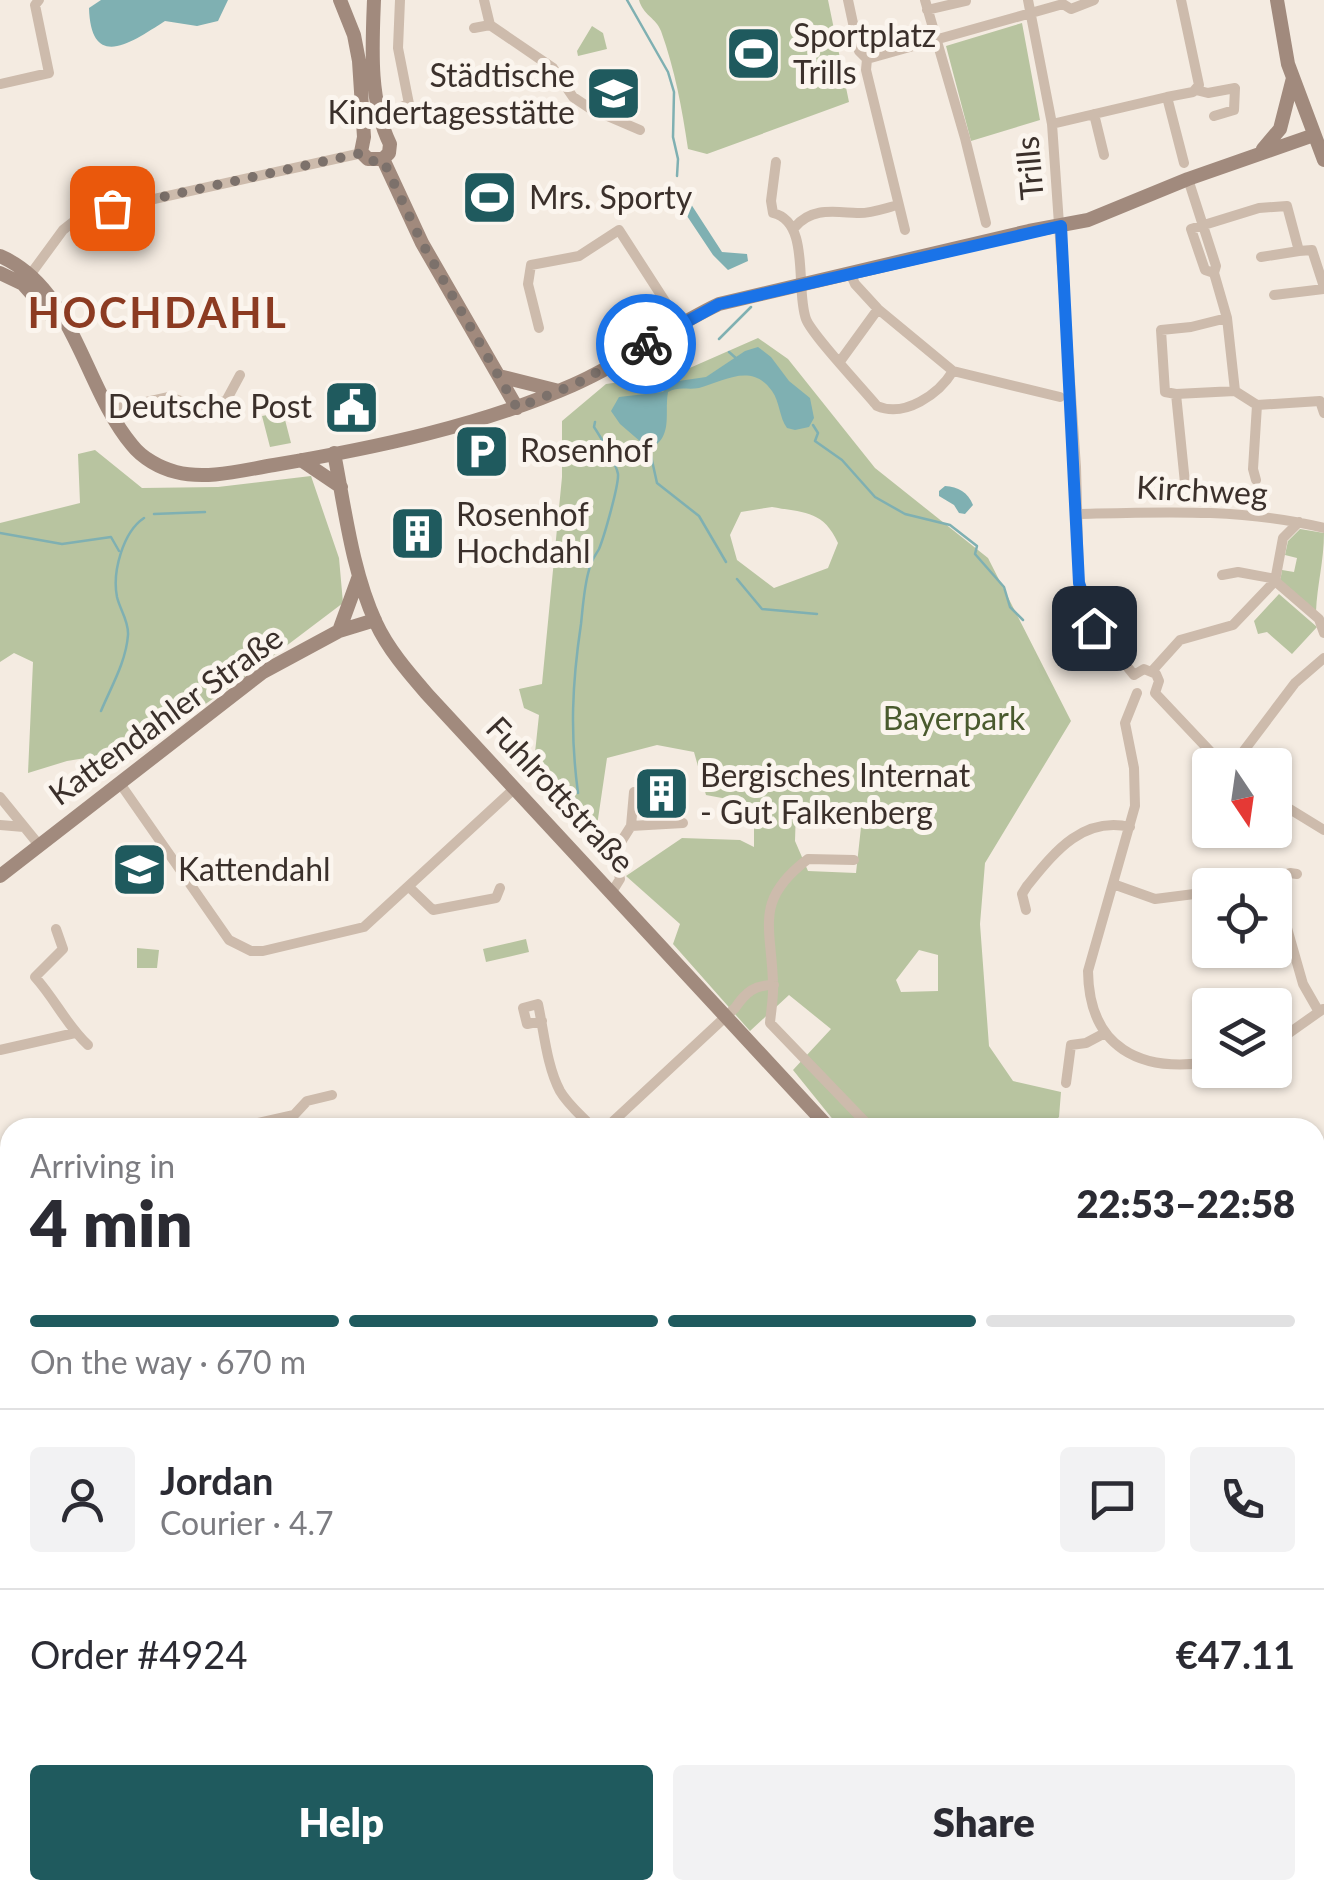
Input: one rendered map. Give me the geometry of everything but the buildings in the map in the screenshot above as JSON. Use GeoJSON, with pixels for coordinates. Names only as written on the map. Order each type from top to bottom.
{"type":"FeatureCollection","features":[{"type":"Feature","properties":{"kind":"street"},"geometry":{"type":"LineString","coordinates":[[0,84],[49,73],[35,5],[39,0]]}},
{"type":"Feature","properties":{"kind":"street"},"geometry":{"type":"LineString","coordinates":[[340,0],[356,48],[362,153]]}},
{"type":"Feature","properties":{"kind":"street"},"geometry":{"type":"LineString","coordinates":[[374,0],[372,63],[383,134]]}},
{"type":"Feature","properties":{"kind":"street"},"geometry":{"type":"LineString","coordinates":[[381,115],[410,104],[398,48],[400,0]]}},
{"type":"Feature","properties":{"kind":"street"},"geometry":{"type":"LineString","coordinates":[[484,0],[490,25],[553,68],[573,97],[640,130]]}},
{"type":"Feature","properties":{"kind":"street"},"geometry":{"type":"LineString","coordinates":[[848,0],[859,51],[867,59]]}},
{"type":"Feature","properties":{"kind":"street"},"geometry":{"type":"LineString","coordinates":[[867,59],[1029,6],[1063,4],[1071,9],[1094,0]]}},
{"type":"Feature","properties":{"kind":"street"},"geometry":{"type":"LineString","coordinates":[[1182,0],[1199,85],[1196,90]]}},
{"type":"Feature","properties":{"kind":"street"},"geometry":{"type":"LineString","coordinates":[[1277,0],[1293,78],[1319,133],[1324,160]]}},
{"type":"Feature","properties":{"kind":"street"},"geometry":{"type":"LineString","coordinates":[[966,1],[926,5],[986,223]]}},
{"type":"Feature","properties":{"kind":"street","name":"Trills"},"geometry":{"type":"LineString","coordinates":[[1029,6],[1052,124],[1061,226],[1079,583],[1091,622],[1134,676]]}},
{"type":"Feature","properties":{"kind":"street"},"geometry":{"type":"LineString","coordinates":[[474,28],[490,25]]}},
{"type":"Feature","properties":{"kind":"street"},"geometry":{"type":"LineString","coordinates":[[867,59],[866,70],[906,230]]}},
{"type":"Feature","properties":{"kind":"street"},"geometry":{"type":"LineString","coordinates":[[1259,153],[1280,128],[1293,78]]}},
{"type":"Feature","properties":{"kind":"street"},"geometry":{"type":"LineString","coordinates":[[1052,124],[1196,90],[1208,93],[1235,88],[1234,110],[1214,116]]}},
{"type":"Feature","properties":{"kind":"street"},"geometry":{"type":"LineString","coordinates":[[1167,97],[1184,163]]}},
{"type":"Feature","properties":{"kind":"street"},"geometry":{"type":"LineString","coordinates":[[1094,114],[1104,156]]}},
{"type":"Feature","properties":{"kind":"street"},"geometry":{"type":"LineString","coordinates":[[364,137],[373,132],[389,140],[390,149],[383,160]]}},
{"type":"Feature","properties":{"kind":"street"},"geometry":{"type":"LineString","coordinates":[[0,256],[52,299],[110,410],[140,454],[176,472],[232,472],[334,453],[517,408],[600,372],[679,323],[719,304],[1088,220],[1188,179],[1319,133]]}},
{"type":"Feature","properties":{"kind":"street"},"geometry":{"type":"LineString","coordinates":[[27,280],[63,230],[82,215],[362,153],[373,161],[383,160]]}},
{"type":"Feature","properties":{"kind":"street"},"geometry":{"type":"LineString","coordinates":[[383,160],[422,243],[517,408]]}},
{"type":"Feature","properties":{"kind":"street"},"geometry":{"type":"LineString","coordinates":[[776,162],[773,213],[784,216],[795,227],[808,324],[877,406],[887,410],[920,403],[954,371]]}},
{"type":"Feature","properties":{"kind":"street"},"geometry":{"type":"LineString","coordinates":[[1188,179],[1216,266],[1214,274],[1227,318],[1235,391]]}},
{"type":"Feature","properties":{"kind":"street"},"geometry":{"type":"LineString","coordinates":[[795,227],[804,216],[836,209],[859,214],[898,205]]}},
{"type":"Feature","properties":{"kind":"street"},"geometry":{"type":"LineString","coordinates":[[1202,226],[1258,208],[1287,206],[1299,251]]}},
{"type":"Feature","properties":{"kind":"street"},"geometry":{"type":"LineString","coordinates":[[539,328],[528,284],[531,265],[578,256],[619,230],[679,323]]}},
{"type":"Feature","properties":{"kind":"street"},"geometry":{"type":"LineString","coordinates":[[1261,257],[1312,250],[1324,288],[1274,295]]}},
{"type":"Feature","properties":{"kind":"street"},"geometry":{"type":"LineString","coordinates":[[0,273],[27,280]]}},
{"type":"Feature","properties":{"kind":"street"},"geometry":{"type":"LineString","coordinates":[[851,275],[854,284],[878,309],[954,371],[1060,398]]}},
{"type":"Feature","properties":{"kind":"street"},"geometry":{"type":"LineString","coordinates":[[841,360],[878,309]]}},
{"type":"Feature","properties":{"kind":"street"},"geometry":{"type":"LineString","coordinates":[[1227,318],[1160,330],[1165,392],[1235,391],[1257,406],[1323,404]]}},
{"type":"Feature","properties":{"kind":"street"},"geometry":{"type":"LineString","coordinates":[[110,410],[169,397],[199,406],[226,401],[240,375]]}},
{"type":"Feature","properties":{"kind":"street"},"geometry":{"type":"LineString","coordinates":[[498,376],[559,392]]}},
{"type":"Feature","properties":{"kind":"street"},"geometry":{"type":"LineString","coordinates":[[498,376],[503,396],[500,413]]}},
{"type":"Feature","properties":{"kind":"street"},"geometry":{"type":"LineString","coordinates":[[1176,394],[1185,483]]}},
{"type":"Feature","properties":{"kind":"street"},"geometry":{"type":"LineString","coordinates":[[1256,480],[1253,469],[1257,406]]}},
{"type":"Feature","properties":{"kind":"street","name":"Fuhlrottstraße"},"geometry":{"type":"LineString","coordinates":[[334,453],[374,620],[418,683],[821,1118]]}},
{"type":"Feature","properties":{"kind":"street"},"geometry":{"type":"LineString","coordinates":[[301,460],[341,487]]}},
{"type":"Feature","properties":{"kind":"street","name":"Kirchweg"},"geometry":{"type":"LineString","coordinates":[[1077,514],[1184,511],[1324,528]]}},
{"type":"Feature","properties":{"kind":"street"},"geometry":{"type":"LineString","coordinates":[[1152,671],[1180,640],[1233,625],[1276,580],[1283,538],[1298,522]]}},
{"type":"Feature","properties":{"kind":"street"},"geometry":{"type":"LineString","coordinates":[[1222,575],[1238,572],[1276,580],[1319,620],[1324,633]]}},
{"type":"Feature","properties":{"kind":"street"},"geometry":{"type":"LineString","coordinates":[[338,632],[360,574]]}},
{"type":"Feature","properties":{"kind":"street","name":"Kattendahler Straße"},"geometry":{"type":"LineString","coordinates":[[0,876],[263,672],[338,632],[374,620]]}},
{"type":"Feature","properties":{"kind":"street"},"geometry":{"type":"LineString","coordinates":[[1247,748],[1295,683],[1324,658]]}},
{"type":"Feature","properties":{"kind":"street"},"geometry":{"type":"LineString","coordinates":[[1144,670],[1152,671],[1159,682],[1155,692],[1137,694],[1132,685],[1134,676],[1144,670]]}},
{"type":"Feature","properties":{"kind":"street"},"geometry":{"type":"LineString","coordinates":[[1155,692],[1206,748]]}},
{"type":"Feature","properties":{"kind":"street"},"geometry":{"type":"LineString","coordinates":[[1137,694],[1126,724],[1136,785],[1130,826],[1088,971],[1096,1019],[1104,1034],[1130,1055],[1145,1060],[1167,1065],[1192,1063]]}},
{"type":"Feature","properties":{"kind":"street"},"geometry":{"type":"LineString","coordinates":[[120,782],[215,921],[238,946],[263,951],[358,930],[516,788]]}},
{"type":"Feature","properties":{"kind":"street"},"geometry":{"type":"LineString","coordinates":[[612,892],[620,880],[614,853],[630,826],[634,792]]}},
{"type":"Feature","properties":{"kind":"street"},"geometry":{"type":"LineString","coordinates":[[0,797],[39,845]]}},
{"type":"Feature","properties":{"kind":"street"},"geometry":{"type":"LineString","coordinates":[[1292,810],[1324,830]]}},
{"type":"Feature","properties":{"kind":"street"},"geometry":{"type":"LineString","coordinates":[[630,826],[684,822]]}},
{"type":"Feature","properties":{"kind":"street"},"geometry":{"type":"LineString","coordinates":[[0,824],[24,826]]}},
{"type":"Feature","properties":{"kind":"street"},"geometry":{"type":"LineString","coordinates":[[1026,910],[1022,894],[1026,886],[1072,838],[1104,824],[1130,826]]}},
{"type":"Feature","properties":{"kind":"street"},"geometry":{"type":"LineString","coordinates":[[854,860],[808,859],[778,888],[766,922],[774,985],[770,1023],[861,1118]]}},
{"type":"Feature","properties":{"kind":"street"},"geometry":{"type":"LineString","coordinates":[[1292,873],[1297,874]]}},
{"type":"Feature","properties":{"kind":"street"},"geometry":{"type":"LineString","coordinates":[[1113,884],[1155,899],[1192,894]]}},
{"type":"Feature","properties":{"kind":"street"},"geometry":{"type":"LineString","coordinates":[[409,887],[427,907],[438,911],[496,898],[500,888]]}},
{"type":"Feature","properties":{"kind":"street"},"geometry":{"type":"LineString","coordinates":[[56,929],[63,949],[35,977],[88,1045]]}},
{"type":"Feature","properties":{"kind":"street"},"geometry":{"type":"LineString","coordinates":[[1292,946],[1303,984],[1322,1010],[1292,1032]]}},
{"type":"Feature","properties":{"kind":"street"},"geometry":{"type":"LineString","coordinates":[[617,1118],[727,1015],[746,992],[760,985],[774,985]]}},
{"type":"Feature","properties":{"kind":"street"},"geometry":{"type":"LineString","coordinates":[[542,1021],[561,1093],[584,1118]]}},
{"type":"Feature","properties":{"kind":"street"},"geometry":{"type":"LineString","coordinates":[[0,1050],[75,1032]]}},
{"type":"Feature","properties":{"kind":"street"},"geometry":{"type":"LineString","coordinates":[[1066,1083],[1071,1045],[1104,1034]]}},
{"type":"Feature","properties":{"kind":"street"},"geometry":{"type":"LineString","coordinates":[[281,1118],[294,1115],[307,1101],[332,1095]]}},
{"type":"Feature","properties":{"kind":"green space","name":"Sportplatz Trills"},"geometry":{"type":"Polygon","coordinates":[[[639,0],[828,0],[849,102],[707,154],[688,149],[666,46],[659,27],[639,0]]]}},
{"type":"Feature","properties":{"kind":"green space"},"geometry":{"type":"Polygon","coordinates":[[[1022,23],[1040,120],[971,141],[946,46],[1022,23]]]}},
{"type":"Feature","properties":{"kind":"green space"},"geometry":{"type":"Polygon","coordinates":[[[592,26],[603,33],[607,49],[578,56],[577,51],[592,26]]]}},
{"type":"Feature","properties":{"kind":"green space","name":"Bayerpark"},"geometry":{"type":"Polygon","coordinates":[[[758,338],[788,359],[875,468],[988,558],[1071,721],[985,863],[980,924],[989,1046],[1013,1081],[1061,1092],[1058,1118],[832,1118],[793,1070],[831,1029],[789,995],[750,1031],[673,944],[680,924],[626,876],[682,838],[740,840],[754,847],[754,804],[706,795],[694,752],[657,745],[607,758],[594,846],[532,781],[539,715],[524,708],[519,689],[542,684],[562,477],[562,421],[606,384],[676,374],[758,338]],[[772,507],[741,512],[730,535],[737,560],[774,588],[828,568],[838,543],[826,524],[803,512],[772,507]],[[796,808],[795,841],[808,871],[856,873],[863,809],[796,808]],[[919,950],[896,980],[901,992],[938,991],[938,955],[919,950]]]}},
{"type":"Feature","properties":{"kind":"green space"},"geometry":{"type":"Polygon","coordinates":[[[283,412],[291,443],[270,447],[262,416],[283,412]]]}},
{"type":"Feature","properties":{"kind":"green space"},"geometry":{"type":"Polygon","coordinates":[[[95,450],[142,488],[218,487],[311,476],[339,558],[343,603],[141,749],[67,761],[28,773],[33,662],[14,653],[0,662],[0,523],[80,503],[78,454],[95,450]]]}},
{"type":"Feature","properties":{"kind":"green space"},"geometry":{"type":"Polygon","coordinates":[[[1300,529],[1324,533],[1316,612],[1280,582],[1282,570],[1294,572],[1297,558],[1285,555],[1288,541],[1300,529]]]}},
{"type":"Feature","properties":{"kind":"green space"},"geometry":{"type":"Polygon","coordinates":[[[1279,594],[1317,627],[1292,654],[1267,632],[1258,634],[1254,621],[1279,594]]]}},
{"type":"Feature","properties":{"kind":"green space"},"geometry":{"type":"Polygon","coordinates":[[[526,939],[529,952],[486,962],[483,949],[526,939]]]}},
{"type":"Feature","properties":{"kind":"green space"},"geometry":{"type":"Polygon","coordinates":[[[137,948],[159,950],[157,968],[137,968],[137,948]]]}},
{"type":"Feature","properties":{"kind":"water"},"geometry":{"type":"Polygon","coordinates":[[[101,0],[228,0],[218,21],[197,26],[165,21],[127,43],[105,46],[91,28],[89,8],[101,0]]]}},
{"type":"Feature","properties":{"kind":"water"},"geometry":{"type":"Polygon","coordinates":[[[689,201],[722,252],[747,254],[748,261],[728,270],[713,255],[681,207],[689,201]]]}},
{"type":"Feature","properties":{"kind":"water"},"geometry":{"type":"Polygon","coordinates":[[[758,347],[810,398],[814,418],[809,427],[787,428],[772,391],[764,382],[747,375],[668,392],[665,432],[649,449],[611,411],[619,397],[663,392],[672,382],[706,377],[745,351],[758,347]]]}},
{"type":"Feature","properties":{"kind":"water"},"geometry":{"type":"Polygon","coordinates":[[[945,486],[968,497],[973,505],[965,514],[939,496],[945,486]]]}},
{"type":"Feature","properties":{"kind":"waterway"},"geometry":{"type":"LineString","coordinates":[[627,0],[668,72],[674,92],[677,176]]}},
{"type":"Feature","properties":{"kind":"waterway"},"geometry":{"type":"LineString","coordinates":[[682,195],[684,204]]}},
{"type":"Feature","properties":{"kind":"waterway"},"geometry":{"type":"LineString","coordinates":[[719,339],[751,307]]}},
{"type":"Feature","properties":{"kind":"waterway"},"geometry":{"type":"LineString","coordinates":[[729,352],[737,359]]}},
{"type":"Feature","properties":{"kind":"waterway"},"geometry":{"type":"LineString","coordinates":[[578,793],[573,708],[584,597],[590,567],[611,511],[618,474],[595,422]]}},
{"type":"Feature","properties":{"kind":"waterway"},"geometry":{"type":"LineString","coordinates":[[813,425],[818,433],[815,441],[842,460],[875,497],[905,514],[950,525],[977,546],[975,554],[1004,587],[1010,607],[1023,620]]}},
{"type":"Feature","properties":{"kind":"waterway"},"geometry":{"type":"LineString","coordinates":[[649,447],[657,483],[699,516],[726,562]]}},
{"type":"Feature","properties":{"kind":"waterway"},"geometry":{"type":"LineString","coordinates":[[154,514],[205,512]]}},
{"type":"Feature","properties":{"kind":"waterway"},"geometry":{"type":"LineString","coordinates":[[101,711],[127,645],[127,625],[117,597],[118,565],[130,533],[144,518]]}},
{"type":"Feature","properties":{"kind":"waterway"},"geometry":{"type":"LineString","coordinates":[[0,533],[62,544],[111,537],[119,551]]}},
{"type":"Feature","properties":{"kind":"waterway"},"geometry":{"type":"LineString","coordinates":[[737,579],[762,609],[817,614]]}},
{"type":"Feature","properties":{"kind":"way so far"},"geometry":{"type":"LineString","coordinates":[[112,208],[362,153],[373,161],[383,160],[422,243],[517,408],[578,383],[646,344]]}},
{"type":"Feature","properties":{"kind":"place","name":"Sportplatz Trills"},"geometry":{"type":"Point","coordinates":[754,54]}},
{"type":"Feature","properties":{"kind":"place","name":"Städtische Kindertagesstätte"},"geometry":{"type":"Point","coordinates":[614,94]}},
{"type":"Feature","properties":{"kind":"place","name":"Mrs. Sporty"},"geometry":{"type":"Point","coordinates":[490,198]}},
{"type":"Feature","properties":{"kind":"place","name":"Deutsche Post"},"geometry":{"type":"Point","coordinates":[351,407]}},
{"type":"Feature","properties":{"kind":"place","name":"Rosenhof"},"geometry":{"type":"Point","coordinates":[481,451]}},
{"type":"Feature","properties":{"kind":"place","name":"Rosenhof Hochdahl"},"geometry":{"type":"Point","coordinates":[417,533]}},
{"type":"Feature","properties":{"kind":"place","name":"Bergisches Internat - Gut Falkenberg"},"geometry":{"type":"Point","coordinates":[661,794]}},
{"type":"Feature","properties":{"kind":"place","name":"Kattendahl"},"geometry":{"type":"Point","coordinates":[139,870]}},
{"type":"Feature","properties":{"kind":"district","name":"HOCHDAHL"},"geometry":{"type":"Point","coordinates":[158,313]}},
{"type":"Feature","properties":{"kind":"route"},"geometry":{"type":"LineString","coordinates":[[646,344],[719,304],[1061,226],[1079,583],[1094,628]]}}]}
